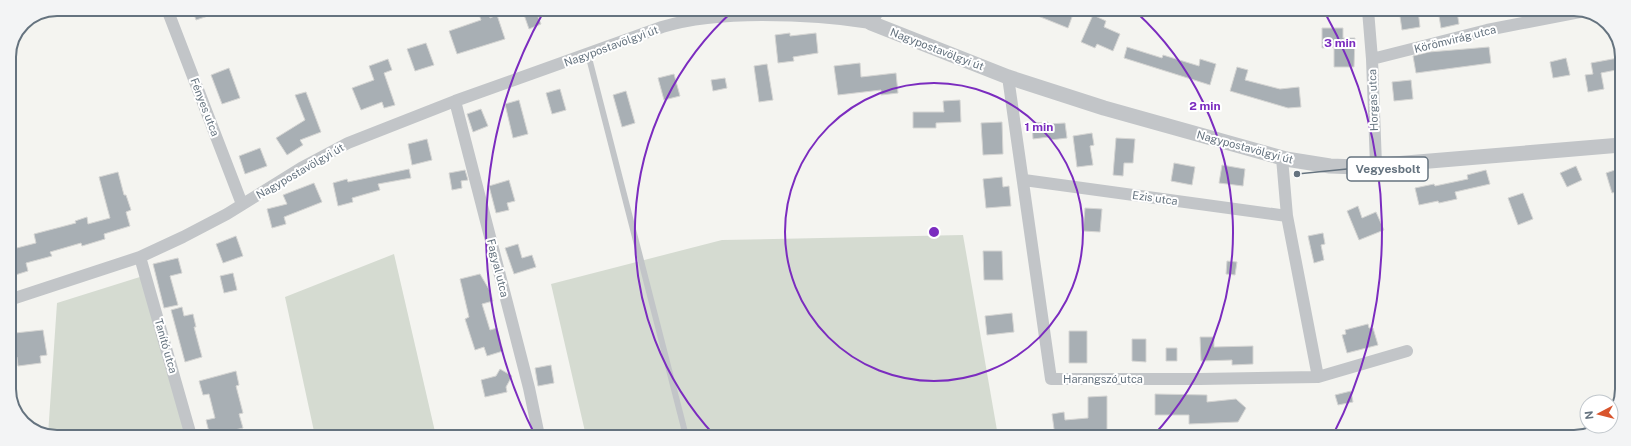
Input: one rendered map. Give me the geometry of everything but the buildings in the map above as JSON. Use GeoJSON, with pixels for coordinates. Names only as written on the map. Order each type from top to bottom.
{"type":"FeatureCollection","features":[{"type":"Feature","properties":{"kind":"street","name":"Fényes utca"},"geometry":{"type":"LineString","coordinates":[[170,16],[242,204]]}},
{"type":"Feature","properties":{"kind":"street","name":"Nagypostavölgyi út"},"geometry":{"type":"LineString","coordinates":[[16,298],[140,257],[183,238],[301,168],[348,143],[455,101],[668,25],[696,18],[719,16]]}},
{"type":"Feature","properties":{"kind":"street","name":"Nagypostavölgyi út"},"geometry":{"type":"LineString","coordinates":[[806,16],[837,18],[871,23],[1008,77],[1104,108],[1282,158],[1330,166],[1376,165],[1615,146]]}},
{"type":"Feature","properties":{"kind":"street"},"geometry":{"type":"LineString","coordinates":[[867,16],[871,23],[875,16]]}},
{"type":"Feature","properties":{"kind":"street","name":"Horgas utca"},"geometry":{"type":"LineString","coordinates":[[1368,16],[1372,59],[1376,165]]}},
{"type":"Feature","properties":{"kind":"street","name":"Körömvirág utca"},"geometry":{"type":"LineString","coordinates":[[1372,59],[1487,30],[1552,16]]}},
{"type":"Feature","properties":{"kind":"street","name":"Harangszó utca"},"geometry":{"type":"LineString","coordinates":[[1008,77],[1024,180],[1051,379],[1318,377],[1407,351]]}},
{"type":"Feature","properties":{"kind":"street","name":"Fagyal utca"},"geometry":{"type":"LineString","coordinates":[[455,101],[527,380],[538,430]]}},
{"type":"Feature","properties":{"kind":"street"},"geometry":{"type":"LineString","coordinates":[[1282,158],[1287,216],[1318,377]]}},
{"type":"Feature","properties":{"kind":"street","name":"Ezis utca"},"geometry":{"type":"LineString","coordinates":[[1024,180],[1287,216]]}},
{"type":"Feature","properties":{"kind":"street","name":"Tanító utca"},"geometry":{"type":"LineString","coordinates":[[140,257],[189,430]]}},
{"type":"Feature","properties":{"kind":"lane"},"geometry":{"type":"LineString","coordinates":[[588,54],[684,430]]}},
{"type":"Feature","properties":{"kind":"shaded area"},"geometry":{"type":"Polygon","coordinates":[[[963,235],[997,430],[585,430],[551,284],[722,240],[963,235]]]}},
{"type":"Feature","properties":{"kind":"shaded area"},"geometry":{"type":"Polygon","coordinates":[[[394,254],[435,430],[314,430],[285,297],[394,254]]]}},
{"type":"Feature","properties":{"kind":"shaded area"},"geometry":{"type":"Polygon","coordinates":[[[143,276],[185,430],[48,429],[57,303],[143,276]]]}},
{"type":"Feature","properties":{"kind":"place","name":"Vegyesbolt"},"geometry":{"type":"Point","coordinates":[1297,174]}}]}
